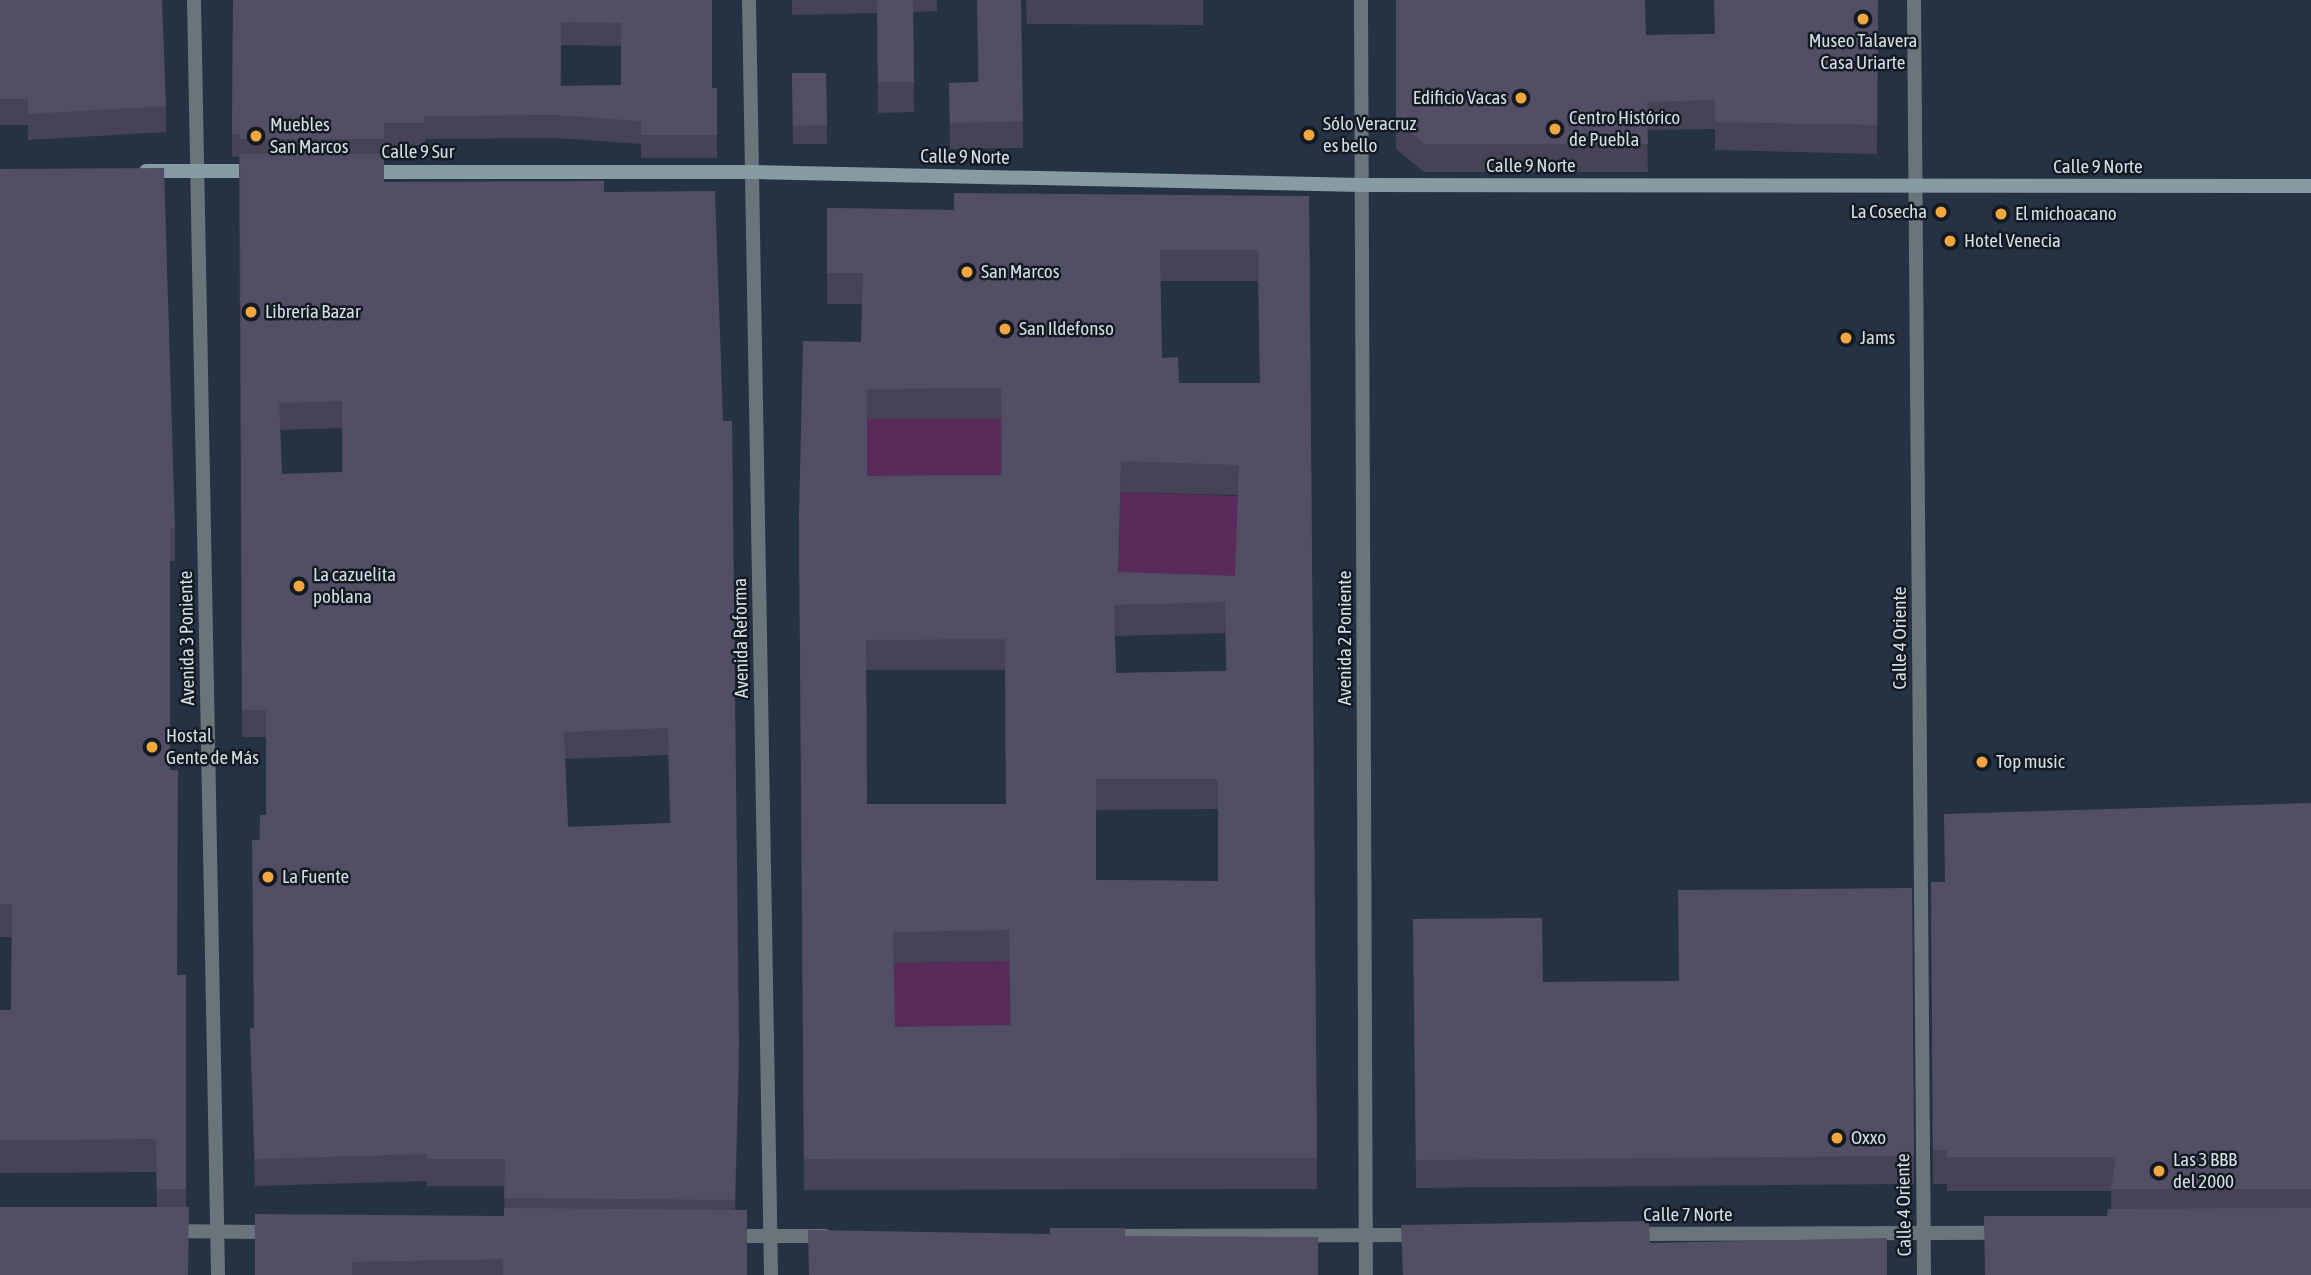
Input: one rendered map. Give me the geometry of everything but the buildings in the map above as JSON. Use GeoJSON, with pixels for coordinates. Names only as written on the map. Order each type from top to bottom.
{"type":"FeatureCollection","features":[{"type":"Feature","properties":{"kind":"street","name":"Avenida 3 Poniente"},"geometry":{"type":"LineString","coordinates":[[194,0],[218,1275]]}},
{"type":"Feature","properties":{"kind":"street","name":"Avenida Reforma"},"geometry":{"type":"LineString","coordinates":[[749,0],[771,1275]]}},
{"type":"Feature","properties":{"kind":"street","name":"Avenida 2 Poniente"},"geometry":{"type":"LineString","coordinates":[[1361,0],[1366,1275]]}},
{"type":"Feature","properties":{"kind":"street","name":"Calle 4 Oriente"},"geometry":{"type":"LineString","coordinates":[[1914,0],[1924,1275]]}},
{"type":"Feature","properties":{"kind":"street"},"geometry":{"type":"LineString","coordinates":[[131,171],[280,172]]}},
{"type":"Feature","properties":{"kind":"street","name":"Calle 9 Sur"},"geometry":{"type":"LineString","coordinates":[[349,172],[752,172]]}},
{"type":"Feature","properties":{"kind":"street","name":"Calle 9 Norte"},"geometry":{"type":"LineString","coordinates":[[752,172],[1362,185],[2311,186]]}},
{"type":"Feature","properties":{"kind":"street"},"geometry":{"type":"LineString","coordinates":[[149,1231],[287,1232]]}},
{"type":"Feature","properties":{"kind":"street","name":"Calle 7 Norte"},"geometry":{"type":"LineString","coordinates":[[1614,1234],[2020,1233]]}},
{"type":"Feature","properties":{"kind":"street"},"geometry":{"type":"LineString","coordinates":[[1089,1236],[1435,1235]]}},
{"type":"Feature","properties":{"kind":"street"},"geometry":{"type":"LineString","coordinates":[[715,1236],[840,1236]]}},
{"type":"Feature","properties":{"kind":"shaded area"},"geometry":{"type":"Polygon","coordinates":[[[867,419],[1001,419],[1002,506],[867,506],[867,419]]]}},
{"type":"Feature","properties":{"kind":"shaded area"},"geometry":{"type":"Polygon","coordinates":[[[1121,492],[1239,496],[1235,607],[1118,603],[1121,492]]]}},
{"type":"Feature","properties":{"kind":"shaded area"},"geometry":{"type":"Polygon","coordinates":[[[1009,961],[1011,1056],[895,1058],[893,963],[1009,961]]]}},
{"type":"Feature","properties":{"kind":"place","name":"Museo Talavera Casa Uriarte"},"geometry":{"type":"Point","coordinates":[1863,19]}},
{"type":"Feature","properties":{"kind":"place","name":"Edificio Vacas"},"geometry":{"type":"Point","coordinates":[1521,98]}},
{"type":"Feature","properties":{"kind":"place","name":"Centro Histórico de Puebla"},"geometry":{"type":"Point","coordinates":[1555,129]}},
{"type":"Feature","properties":{"kind":"place","name":"Sólo Veracruz es bello"},"geometry":{"type":"Point","coordinates":[1309,135]}},
{"type":"Feature","properties":{"kind":"place","name":"Muebles San Marcos"},"geometry":{"type":"Point","coordinates":[256,136]}},
{"type":"Feature","properties":{"kind":"place","name":"La Cosecha"},"geometry":{"type":"Point","coordinates":[1941,212]}},
{"type":"Feature","properties":{"kind":"place","name":"El michoacano"},"geometry":{"type":"Point","coordinates":[2001,214]}},
{"type":"Feature","properties":{"kind":"place","name":"Hotel Venecia"},"geometry":{"type":"Point","coordinates":[1950,241]}},
{"type":"Feature","properties":{"kind":"place","name":"San Marcos"},"geometry":{"type":"Point","coordinates":[967,272]}},
{"type":"Feature","properties":{"kind":"place","name":"Librería Bazar"},"geometry":{"type":"Point","coordinates":[251,312]}},
{"type":"Feature","properties":{"kind":"place","name":"San Ildefonso"},"geometry":{"type":"Point","coordinates":[1005,329]}},
{"type":"Feature","properties":{"kind":"place","name":"Jams"},"geometry":{"type":"Point","coordinates":[1846,338]}},
{"type":"Feature","properties":{"kind":"place","name":"La cazuelita poblana"},"geometry":{"type":"Point","coordinates":[299,586]}},
{"type":"Feature","properties":{"kind":"place","name":"Hostal Gente de Más"},"geometry":{"type":"Point","coordinates":[152,747]}},
{"type":"Feature","properties":{"kind":"place","name":"Top music"},"geometry":{"type":"Point","coordinates":[1982,762]}},
{"type":"Feature","properties":{"kind":"place","name":"La Fuente"},"geometry":{"type":"Point","coordinates":[268,877]}},
{"type":"Feature","properties":{"kind":"place","name":"Oxxo"},"geometry":{"type":"Point","coordinates":[1837,1138]}},
{"type":"Feature","properties":{"kind":"place","name":"Las 3 BBB del 2000"},"geometry":{"type":"Point","coordinates":[2159,1171]}}]}
